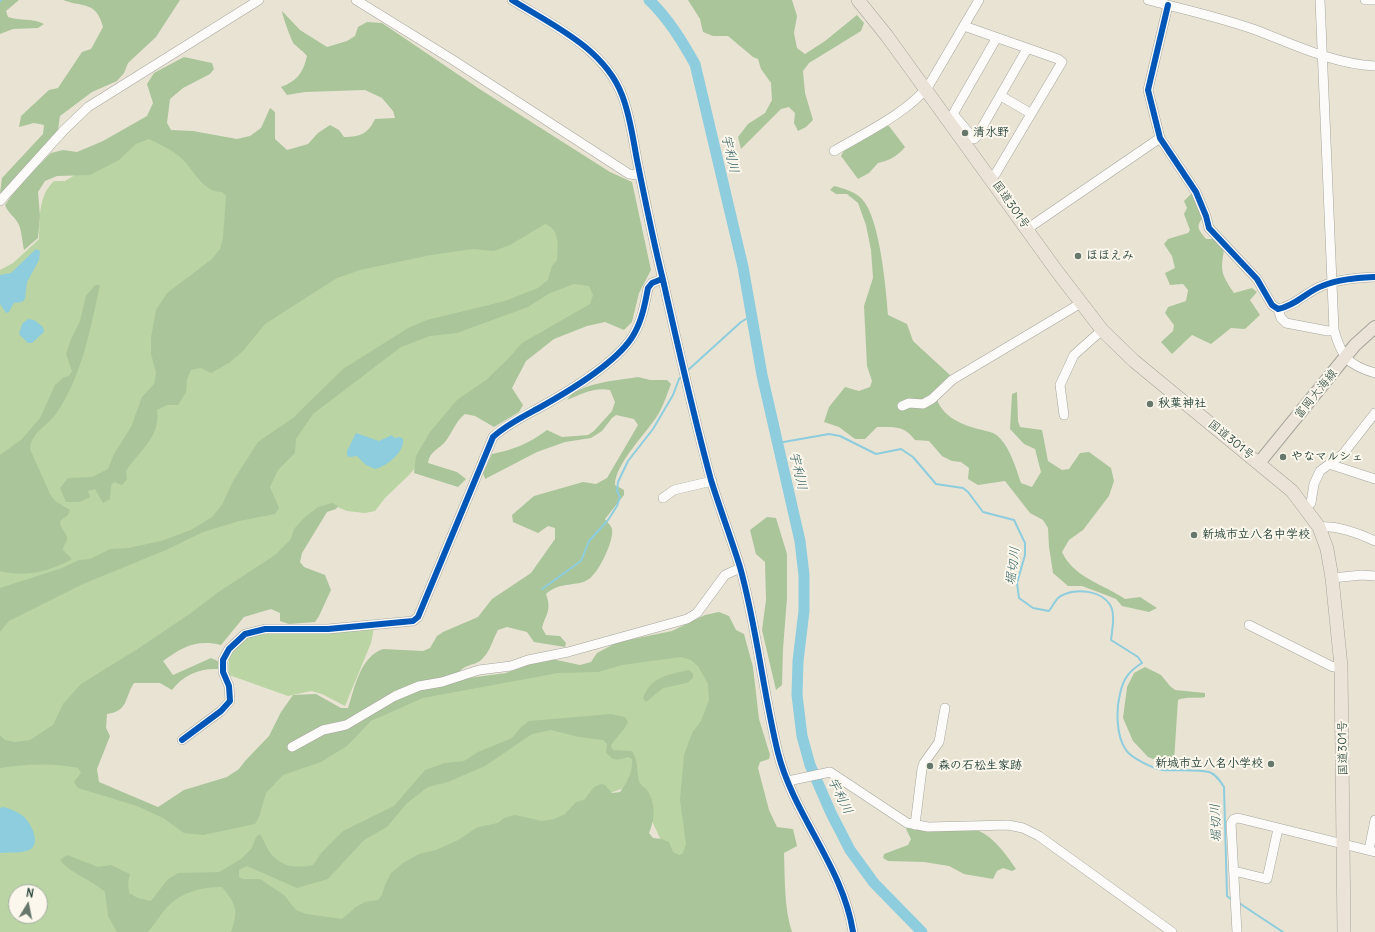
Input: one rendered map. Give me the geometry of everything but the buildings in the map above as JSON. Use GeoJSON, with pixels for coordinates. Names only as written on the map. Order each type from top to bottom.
{"type":"FeatureCollection","features":[{"type":"Feature","properties":{"kind":"highway","name":"国道301号"},"geometry":{"type":"LineString","coordinates":[[858,0],[887,36],[925,90],[1102,330],[1134,361],[1292,491],[1319,527],[1327,549],[1332,578],[1341,666],[1344,932]]}},
{"type":"Feature","properties":{"kind":"main road","name":"富岡大海線"},"geometry":{"type":"LineString","coordinates":[[1259,463],[1346,357],[1365,335],[1375,327]]}},
{"type":"Feature","properties":{"kind":"street"},"geometry":{"type":"LineString","coordinates":[[0,201],[64,130],[88,107],[260,0]]}},
{"type":"Feature","properties":{"kind":"street"},"geometry":{"type":"LineString","coordinates":[[356,0],[453,60],[629,174],[640,175]]}},
{"type":"Feature","properties":{"kind":"street"},"geometry":{"type":"LineString","coordinates":[[512,0],[576,41],[596,56],[611,73],[622,95],[662,279],[686,378],[712,481],[740,568],[754,627],[773,731],[788,781],[799,808],[833,872],[846,903],[853,932]]}},
{"type":"Feature","properties":{"kind":"street"},"geometry":{"type":"LineString","coordinates":[[834,151],[887,120],[925,90],[979,0]]}},
{"type":"Feature","properties":{"kind":"street"},"geometry":{"type":"LineString","coordinates":[[1148,0],[1225,20],[1288,44],[1349,63],[1375,66]]}},
{"type":"Feature","properties":{"kind":"street"},"geometry":{"type":"LineString","coordinates":[[1320,0],[1334,330],[1346,357],[1353,366],[1375,373]]}},
{"type":"Feature","properties":{"kind":"street"},"geometry":{"type":"LineString","coordinates":[[1365,0],[1375,0]]}},
{"type":"Feature","properties":{"kind":"street"},"geometry":{"type":"LineString","coordinates":[[1168,5],[1148,90],[1160,138],[1196,192],[1206,216],[1209,228],[1257,279],[1272,305],[1278,310],[1281,318],[1286,322],[1328,331],[1334,330]]}},
{"type":"Feature","properties":{"kind":"street"},"geometry":{"type":"LineString","coordinates":[[964,26],[996,39],[1058,59],[1062,62],[1030,113],[996,173],[991,178]]}},
{"type":"Feature","properties":{"kind":"street"},"geometry":{"type":"LineString","coordinates":[[996,39],[953,114],[974,139],[1001,96],[1027,49]]}},
{"type":"Feature","properties":{"kind":"street"},"geometry":{"type":"LineString","coordinates":[[1001,96],[1030,113]]}},
{"type":"Feature","properties":{"kind":"street"},"geometry":{"type":"LineString","coordinates":[[1028,229],[1160,138]]}},
{"type":"Feature","properties":{"kind":"street"},"geometry":{"type":"LineString","coordinates":[[1278,310],[1296,302],[1321,286],[1331,283],[1375,277]]}},
{"type":"Feature","properties":{"kind":"street"},"geometry":{"type":"LineString","coordinates":[[182,740],[212,719],[230,701],[229,686],[223,672],[223,660],[229,649],[245,634],[265,629],[328,629],[414,621],[418,617],[493,437],[509,424],[566,392],[597,371],[621,350],[633,336],[638,326],[648,288],[652,283],[662,279]]}},
{"type":"Feature","properties":{"kind":"street"},"geometry":{"type":"LineString","coordinates":[[902,406],[909,403],[923,404],[932,399],[952,380],[1081,303]]}},
{"type":"Feature","properties":{"kind":"street"},"geometry":{"type":"LineString","coordinates":[[1064,415],[1060,385],[1074,355],[1102,330]]}},
{"type":"Feature","properties":{"kind":"street"},"geometry":{"type":"LineString","coordinates":[[1305,507],[1311,503],[1314,484],[1320,471],[1342,454],[1375,413]]}},
{"type":"Feature","properties":{"kind":"street"},"geometry":{"type":"LineString","coordinates":[[1330,462],[1332,465],[1375,479]]}},
{"type":"Feature","properties":{"kind":"street"},"geometry":{"type":"LineString","coordinates":[[663,498],[674,490],[712,481]]}},
{"type":"Feature","properties":{"kind":"street"},"geometry":{"type":"LineString","coordinates":[[1319,527],[1326,526],[1342,529],[1362,534],[1375,540]]}},
{"type":"Feature","properties":{"kind":"street"},"geometry":{"type":"LineString","coordinates":[[292,747],[322,730],[346,725],[395,696],[419,686],[442,682],[485,669],[511,666],[528,660],[568,652],[687,619],[697,613],[725,575],[740,568]]}},
{"type":"Feature","properties":{"kind":"street"},"geometry":{"type":"LineString","coordinates":[[1332,578],[1362,575],[1375,576]]}},
{"type":"Feature","properties":{"kind":"street"},"geometry":{"type":"LineString","coordinates":[[1249,625],[1333,667],[1341,666]]}},
{"type":"Feature","properties":{"kind":"street"},"geometry":{"type":"LineString","coordinates":[[915,825],[922,770],[939,742],[945,708]]}},
{"type":"Feature","properties":{"kind":"street"},"geometry":{"type":"LineString","coordinates":[[788,781],[828,772],[835,774],[895,816],[907,823],[915,825],[928,827],[997,824],[1023,828],[1039,836],[1158,928],[1172,932]]}},
{"type":"Feature","properties":{"kind":"street"},"geometry":{"type":"LineString","coordinates":[[1237,932],[1231,823],[1234,819],[1238,818],[1372,851],[1375,820]]}},
{"type":"Feature","properties":{"kind":"street"},"geometry":{"type":"LineString","coordinates":[[1234,871],[1267,879],[1278,828]]}},
{"type":"Feature","properties":{"kind":"green space"},"geometry":{"type":"Polygon","coordinates":[[[0,0],[19,0],[6,11],[8,17],[36,21],[44,24],[38,28],[13,29],[0,34],[0,0]]]}},
{"type":"Feature","properties":{"kind":"green space"},"geometry":{"type":"Polygon","coordinates":[[[63,0],[180,0],[156,37],[128,63],[124,73],[117,81],[92,92],[60,116],[58,130],[0,193],[2,178],[43,134],[44,125],[34,123],[19,127],[21,116],[49,90],[58,88],[82,52],[91,49],[103,27],[100,18],[93,9],[88,6],[63,0]]]}},
{"type":"Feature","properties":{"kind":"green space"},"geometry":{"type":"Polygon","coordinates":[[[688,0],[792,0],[797,16],[794,33],[797,48],[805,54],[825,41],[857,15],[864,23],[861,31],[809,63],[803,71],[805,93],[813,120],[806,127],[798,131],[794,123],[795,113],[789,107],[781,109],[741,149],[738,137],[748,124],[765,113],[772,100],[771,83],[761,69],[758,59],[753,57],[728,36],[713,36],[703,32],[700,19],[688,0]]]}},
{"type":"Feature","properties":{"kind":"green space"},"geometry":{"type":"Polygon","coordinates":[[[282,11],[300,30],[327,47],[347,41],[355,36],[358,27],[367,22],[382,23],[481,90],[610,172],[632,182],[651,270],[639,293],[632,322],[624,330],[605,322],[587,326],[554,339],[526,361],[512,388],[523,405],[519,412],[494,427],[475,416],[465,414],[456,424],[445,442],[430,456],[428,463],[457,472],[466,479],[458,487],[414,473],[416,456],[430,432],[457,400],[486,380],[522,343],[590,304],[593,295],[589,286],[574,284],[550,293],[528,307],[457,333],[430,336],[401,347],[313,414],[296,439],[295,453],[278,470],[270,487],[279,508],[275,514],[239,521],[203,532],[166,550],[83,584],[9,621],[0,632],[0,588],[62,568],[79,560],[90,559],[110,549],[128,548],[161,541],[191,530],[212,517],[222,505],[233,481],[258,442],[293,418],[343,369],[408,328],[427,320],[505,301],[538,288],[548,280],[552,266],[557,260],[558,244],[556,234],[550,226],[545,224],[510,245],[494,251],[473,249],[431,255],[360,270],[337,278],[265,324],[243,351],[229,363],[211,373],[201,368],[191,370],[187,379],[186,392],[178,405],[167,405],[157,410],[156,428],[152,436],[126,471],[127,479],[122,485],[114,482],[111,485],[110,499],[103,503],[95,489],[88,491],[90,497],[80,502],[66,502],[60,488],[68,478],[92,477],[108,469],[114,454],[131,427],[142,397],[154,384],[156,373],[151,354],[151,337],[156,310],[167,293],[212,259],[220,249],[223,238],[226,196],[222,192],[215,191],[203,184],[179,156],[149,139],[136,144],[119,160],[90,175],[57,176],[45,181],[38,192],[40,216],[38,238],[24,250],[19,226],[5,205],[19,185],[51,153],[63,150],[77,152],[103,141],[147,116],[153,103],[147,84],[154,73],[184,57],[212,63],[214,69],[210,74],[183,88],[170,99],[167,123],[171,130],[193,131],[237,139],[250,136],[261,128],[270,108],[275,112],[275,139],[287,150],[308,144],[318,133],[330,125],[339,130],[344,137],[350,137],[363,134],[375,119],[395,118],[393,111],[382,98],[365,90],[305,92],[287,95],[281,87],[287,85],[298,76],[304,67],[307,56],[294,44],[285,23],[282,11]]]}},
{"type":"Feature","properties":{"kind":"green space"},"geometry":{"type":"Polygon","coordinates":[[[886,126],[889,126],[905,147],[893,158],[878,163],[869,173],[858,179],[841,156],[844,150],[886,126]]]}},
{"type":"Feature","properties":{"kind":"green space"},"geometry":{"type":"Polygon","coordinates":[[[149,135],[187,157],[319,275],[539,218],[561,228],[599,299],[492,381],[409,475],[385,498],[375,511],[365,513],[347,511],[337,507],[327,510],[296,559],[99,700],[92,783],[191,826],[278,770],[421,695],[679,653],[702,662],[714,692],[696,839],[683,861],[664,847],[635,784],[596,798],[560,829],[386,903],[341,929],[250,932],[0,932],[0,270],[13,263],[39,239],[41,207],[45,193],[54,181],[65,181],[134,139],[149,135]]]}},
{"type":"Feature","properties":{"kind":"green space"},"geometry":{"type":"Polygon","coordinates":[[[834,186],[853,192],[862,199],[868,208],[878,237],[886,289],[888,315],[907,324],[913,341],[950,375],[948,387],[937,400],[940,406],[953,419],[971,427],[991,432],[998,437],[1011,455],[1021,483],[1032,487],[1041,472],[1035,449],[1024,444],[1010,429],[1012,394],[1017,392],[1018,421],[1020,427],[1042,430],[1048,461],[1062,470],[1069,469],[1080,453],[1089,452],[1111,468],[1114,481],[1109,496],[1083,530],[1069,540],[1062,552],[1073,568],[1089,579],[1125,599],[1140,597],[1157,608],[1149,612],[1122,606],[1116,599],[1082,586],[1068,586],[1053,573],[1048,528],[1043,520],[1030,513],[1005,481],[978,485],[968,479],[969,468],[961,462],[952,461],[942,456],[929,441],[915,440],[903,429],[894,427],[877,427],[865,439],[855,439],[839,427],[824,422],[829,407],[845,387],[859,391],[870,387],[872,381],[867,366],[864,306],[873,278],[871,250],[866,225],[858,203],[847,194],[836,194],[830,190],[834,186]]]}},
{"type":"Feature","properties":{"kind":"green space"},"geometry":{"type":"Polygon","coordinates":[[[1192,193],[1199,206],[1202,219],[1199,224],[1200,231],[1206,239],[1214,239],[1224,250],[1222,269],[1227,282],[1234,293],[1252,288],[1257,292],[1250,300],[1260,315],[1245,329],[1231,328],[1211,344],[1192,335],[1172,354],[1161,342],[1173,331],[1174,325],[1165,313],[1168,307],[1186,301],[1188,290],[1183,284],[1170,285],[1165,273],[1175,268],[1172,256],[1164,244],[1168,239],[1188,233],[1190,230],[1184,214],[1187,208],[1184,201],[1192,193]]]}},
{"type":"Feature","properties":{"kind":"green space"},"geometry":{"type":"Polygon","coordinates":[[[95,285],[100,285],[80,366],[67,396],[58,411],[34,437],[30,449],[50,494],[55,501],[70,510],[68,515],[60,521],[67,537],[63,550],[72,559],[55,567],[37,572],[18,574],[0,571],[0,455],[22,439],[40,418],[55,385],[64,377],[69,376],[72,371],[66,354],[71,339],[80,321],[86,296],[95,285]]]}},
{"type":"Feature","properties":{"kind":"green space"},"geometry":{"type":"Polygon","coordinates":[[[638,377],[650,380],[667,380],[671,384],[659,413],[626,458],[616,476],[615,485],[624,490],[624,495],[605,519],[612,529],[611,541],[597,570],[589,579],[585,581],[557,587],[546,594],[548,600],[548,612],[542,628],[546,635],[560,636],[566,643],[565,647],[534,642],[527,632],[507,627],[498,630],[489,651],[480,661],[464,667],[460,671],[468,678],[506,673],[525,665],[552,659],[580,665],[591,662],[597,653],[618,642],[672,631],[705,615],[719,612],[729,616],[736,630],[744,634],[753,667],[759,719],[770,755],[769,759],[760,762],[758,768],[769,810],[777,827],[793,829],[797,846],[784,853],[786,903],[792,932],[231,932],[235,918],[235,908],[222,887],[199,889],[185,894],[167,907],[148,932],[117,932],[108,916],[105,892],[70,870],[60,860],[67,855],[98,867],[111,865],[130,874],[128,882],[129,893],[138,898],[151,901],[168,879],[178,873],[219,872],[241,859],[252,848],[256,837],[260,834],[271,854],[281,862],[296,867],[313,865],[321,853],[343,831],[394,806],[425,770],[445,763],[464,761],[478,752],[512,738],[521,727],[529,721],[611,714],[625,717],[628,722],[611,746],[613,750],[632,751],[634,755],[640,784],[647,790],[652,800],[654,811],[649,833],[653,838],[662,839],[669,842],[673,852],[679,855],[683,853],[686,844],[680,800],[684,755],[692,733],[701,721],[709,700],[708,684],[698,666],[691,660],[681,657],[622,665],[598,672],[558,673],[423,698],[371,721],[347,746],[321,762],[283,775],[266,793],[259,817],[255,824],[203,835],[184,833],[163,818],[137,806],[78,788],[74,782],[81,773],[78,768],[58,765],[39,765],[0,768],[0,735],[5,740],[15,742],[30,740],[53,725],[63,704],[81,684],[136,650],[191,613],[217,593],[275,555],[291,539],[294,529],[304,518],[318,507],[332,503],[338,506],[336,509],[327,512],[302,553],[300,562],[304,567],[325,575],[331,590],[315,622],[289,624],[280,621],[280,613],[271,609],[244,617],[221,645],[212,643],[197,644],[183,648],[163,661],[173,675],[211,658],[220,662],[218,669],[198,671],[187,676],[172,690],[160,683],[134,683],[123,707],[107,714],[106,728],[110,736],[97,769],[99,782],[158,807],[184,790],[227,777],[239,769],[269,736],[281,712],[293,695],[316,694],[341,708],[348,708],[356,682],[364,666],[375,653],[383,649],[423,651],[430,648],[437,636],[478,617],[492,599],[531,573],[555,539],[555,528],[548,526],[538,533],[513,522],[512,515],[534,496],[583,482],[596,484],[607,478],[638,425],[634,419],[616,415],[602,431],[591,438],[565,442],[537,452],[485,479],[483,473],[492,454],[521,445],[534,439],[547,430],[562,437],[588,435],[594,431],[612,411],[615,402],[610,390],[593,390],[567,400],[572,394],[589,386],[600,383],[638,377]],[[551,730],[532,734],[485,766],[448,782],[428,787],[407,803],[387,827],[364,840],[328,879],[297,888],[247,866],[239,870],[239,877],[243,879],[260,879],[284,895],[296,910],[306,914],[342,919],[356,907],[365,902],[378,900],[382,895],[391,873],[403,863],[419,854],[436,850],[458,840],[478,827],[498,823],[504,818],[515,815],[542,821],[554,819],[565,814],[576,802],[584,800],[594,787],[601,784],[605,785],[612,793],[620,792],[632,768],[632,759],[628,757],[613,759],[606,752],[607,744],[603,740],[579,737],[551,730]]]}},
{"type":"Feature","properties":{"kind":"green space"},"geometry":{"type":"Polygon","coordinates":[[[767,517],[776,518],[787,554],[787,598],[782,685],[776,690],[762,630],[766,600],[765,562],[756,554],[750,530],[767,517]]]}},
{"type":"Feature","properties":{"kind":"green space"},"geometry":{"type":"Polygon","coordinates":[[[374,628],[371,643],[345,706],[322,694],[311,691],[288,696],[229,675],[229,661],[232,650],[240,641],[253,634],[374,628]]]}},
{"type":"Feature","properties":{"kind":"green space"},"geometry":{"type":"Polygon","coordinates":[[[1145,667],[1161,675],[1175,690],[1205,693],[1205,697],[1185,698],[1178,700],[1174,761],[1181,766],[1180,769],[1148,757],[1133,741],[1123,718],[1127,687],[1134,673],[1145,667]]]}},
{"type":"Feature","properties":{"kind":"green space"},"geometry":{"type":"Polygon","coordinates":[[[688,670],[693,673],[693,678],[687,683],[663,688],[646,702],[643,698],[646,691],[656,681],[668,675],[688,670]]]}},
{"type":"Feature","properties":{"kind":"green space"},"geometry":{"type":"Polygon","coordinates":[[[908,826],[955,827],[979,831],[990,838],[1005,853],[1016,869],[1012,871],[1003,868],[997,871],[993,879],[964,874],[949,866],[924,862],[888,861],[883,858],[884,854],[908,845],[911,839],[906,829],[908,826]]]}},
{"type":"Feature","properties":{"kind":"water"},"geometry":{"type":"Polygon","coordinates":[[[36,249],[40,251],[39,260],[27,282],[25,299],[22,302],[14,303],[9,312],[6,313],[0,304],[0,275],[11,273],[36,249]]]}},
{"type":"Feature","properties":{"kind":"water"},"geometry":{"type":"Polygon","coordinates":[[[28,319],[34,320],[43,327],[44,332],[32,343],[28,343],[19,334],[22,324],[28,319]]]}},
{"type":"Feature","properties":{"kind":"water"},"geometry":{"type":"Polygon","coordinates":[[[356,433],[379,441],[392,435],[394,438],[400,437],[403,439],[403,444],[398,454],[394,458],[375,469],[366,465],[357,456],[347,456],[347,451],[356,433]]]}},
{"type":"Feature","properties":{"kind":"water"},"geometry":{"type":"Polygon","coordinates":[[[3,807],[11,809],[23,816],[29,823],[35,837],[35,841],[34,846],[28,851],[0,853],[0,808],[3,807]]]}},
{"type":"Feature","properties":{"kind":"waterway","name":"宇利川"},"geometry":{"type":"LineString","coordinates":[[649,0],[674,30],[695,64],[743,267],[762,375],[800,541],[804,575],[804,611],[798,661],[797,695],[802,736],[810,765],[831,813],[850,850],[874,883],[922,932]]}},
{"type":"Feature","properties":{"kind":"waterway"},"geometry":{"type":"LineString","coordinates":[[687,371],[741,322],[751,316]]}},
{"type":"Feature","properties":{"kind":"waterway"},"geometry":{"type":"LineString","coordinates":[[542,589],[581,561],[589,541],[608,520],[617,506],[620,497],[617,491],[618,482],[628,461],[653,429],[673,395],[679,379],[682,376]]}},
{"type":"Feature","properties":{"kind":"waterway","name":"堀切川"},"geometry":{"type":"LineString","coordinates":[[778,443],[829,434],[840,436],[876,454],[901,449],[913,457],[936,484],[963,488],[968,492],[983,512],[1014,520],[1025,543],[1025,555],[1017,583],[1019,598],[1033,608],[1049,611],[1058,598],[1064,594],[1072,592],[1080,591],[1096,594],[1108,603],[1112,609],[1113,617],[1111,640],[1138,657],[1142,663],[1127,676],[1120,694],[1118,707],[1120,737],[1129,753],[1143,763],[1154,768],[1163,770],[1209,772],[1216,776],[1221,782],[1224,787],[1227,896],[1232,900]]}},
{"type":"Feature","properties":{"kind":"waterway","name":"堀切川"},"geometry":{"type":"LineString","coordinates":[[1239,903],[1283,932]]}},
{"type":"Feature","properties":{"kind":"cycle path"},"geometry":{"type":"LineString","coordinates":[[512,0],[560,29],[590,51],[614,78],[625,103],[652,235],[698,430],[711,480],[740,567],[746,590],[778,753],[785,776],[795,798],[839,885],[848,908],[853,932]]}},
{"type":"Feature","properties":{"kind":"cycle path"},"geometry":{"type":"LineString","coordinates":[[1168,5],[1148,90],[1160,138],[1196,192],[1206,216],[1209,228],[1257,279],[1272,305],[1278,309],[1290,305],[1316,289],[1328,284],[1348,279],[1375,277]]}},
{"type":"Feature","properties":{"kind":"cycle path"},"geometry":{"type":"LineString","coordinates":[[182,740],[221,711],[230,701],[229,686],[223,672],[223,660],[229,649],[245,634],[265,629],[328,629],[413,621],[418,617],[493,437],[514,422],[576,386],[616,356],[637,329],[643,312],[648,288],[652,283],[662,279]]}},
{"type":"Feature","properties":{"kind":"place","name":"清水野"},"geometry":{"type":"Point","coordinates":[965,133]}},
{"type":"Feature","properties":{"kind":"place","name":"ほほえみ"},"geometry":{"type":"Point","coordinates":[1078,256]}},
{"type":"Feature","properties":{"kind":"place","name":"秋葉神社"},"geometry":{"type":"Point","coordinates":[1150,404]}},
{"type":"Feature","properties":{"kind":"place","name":"やなマルシェ"},"geometry":{"type":"Point","coordinates":[1283,457]}},
{"type":"Feature","properties":{"kind":"place","name":"新城市立八名中学校"},"geometry":{"type":"Point","coordinates":[1194,535]}},
{"type":"Feature","properties":{"kind":"place","name":"新城市立八名小学校"},"geometry":{"type":"Point","coordinates":[1271,764]}},
{"type":"Feature","properties":{"kind":"place","name":"森の石松生家跡"},"geometry":{"type":"Point","coordinates":[930,766]}}]}
